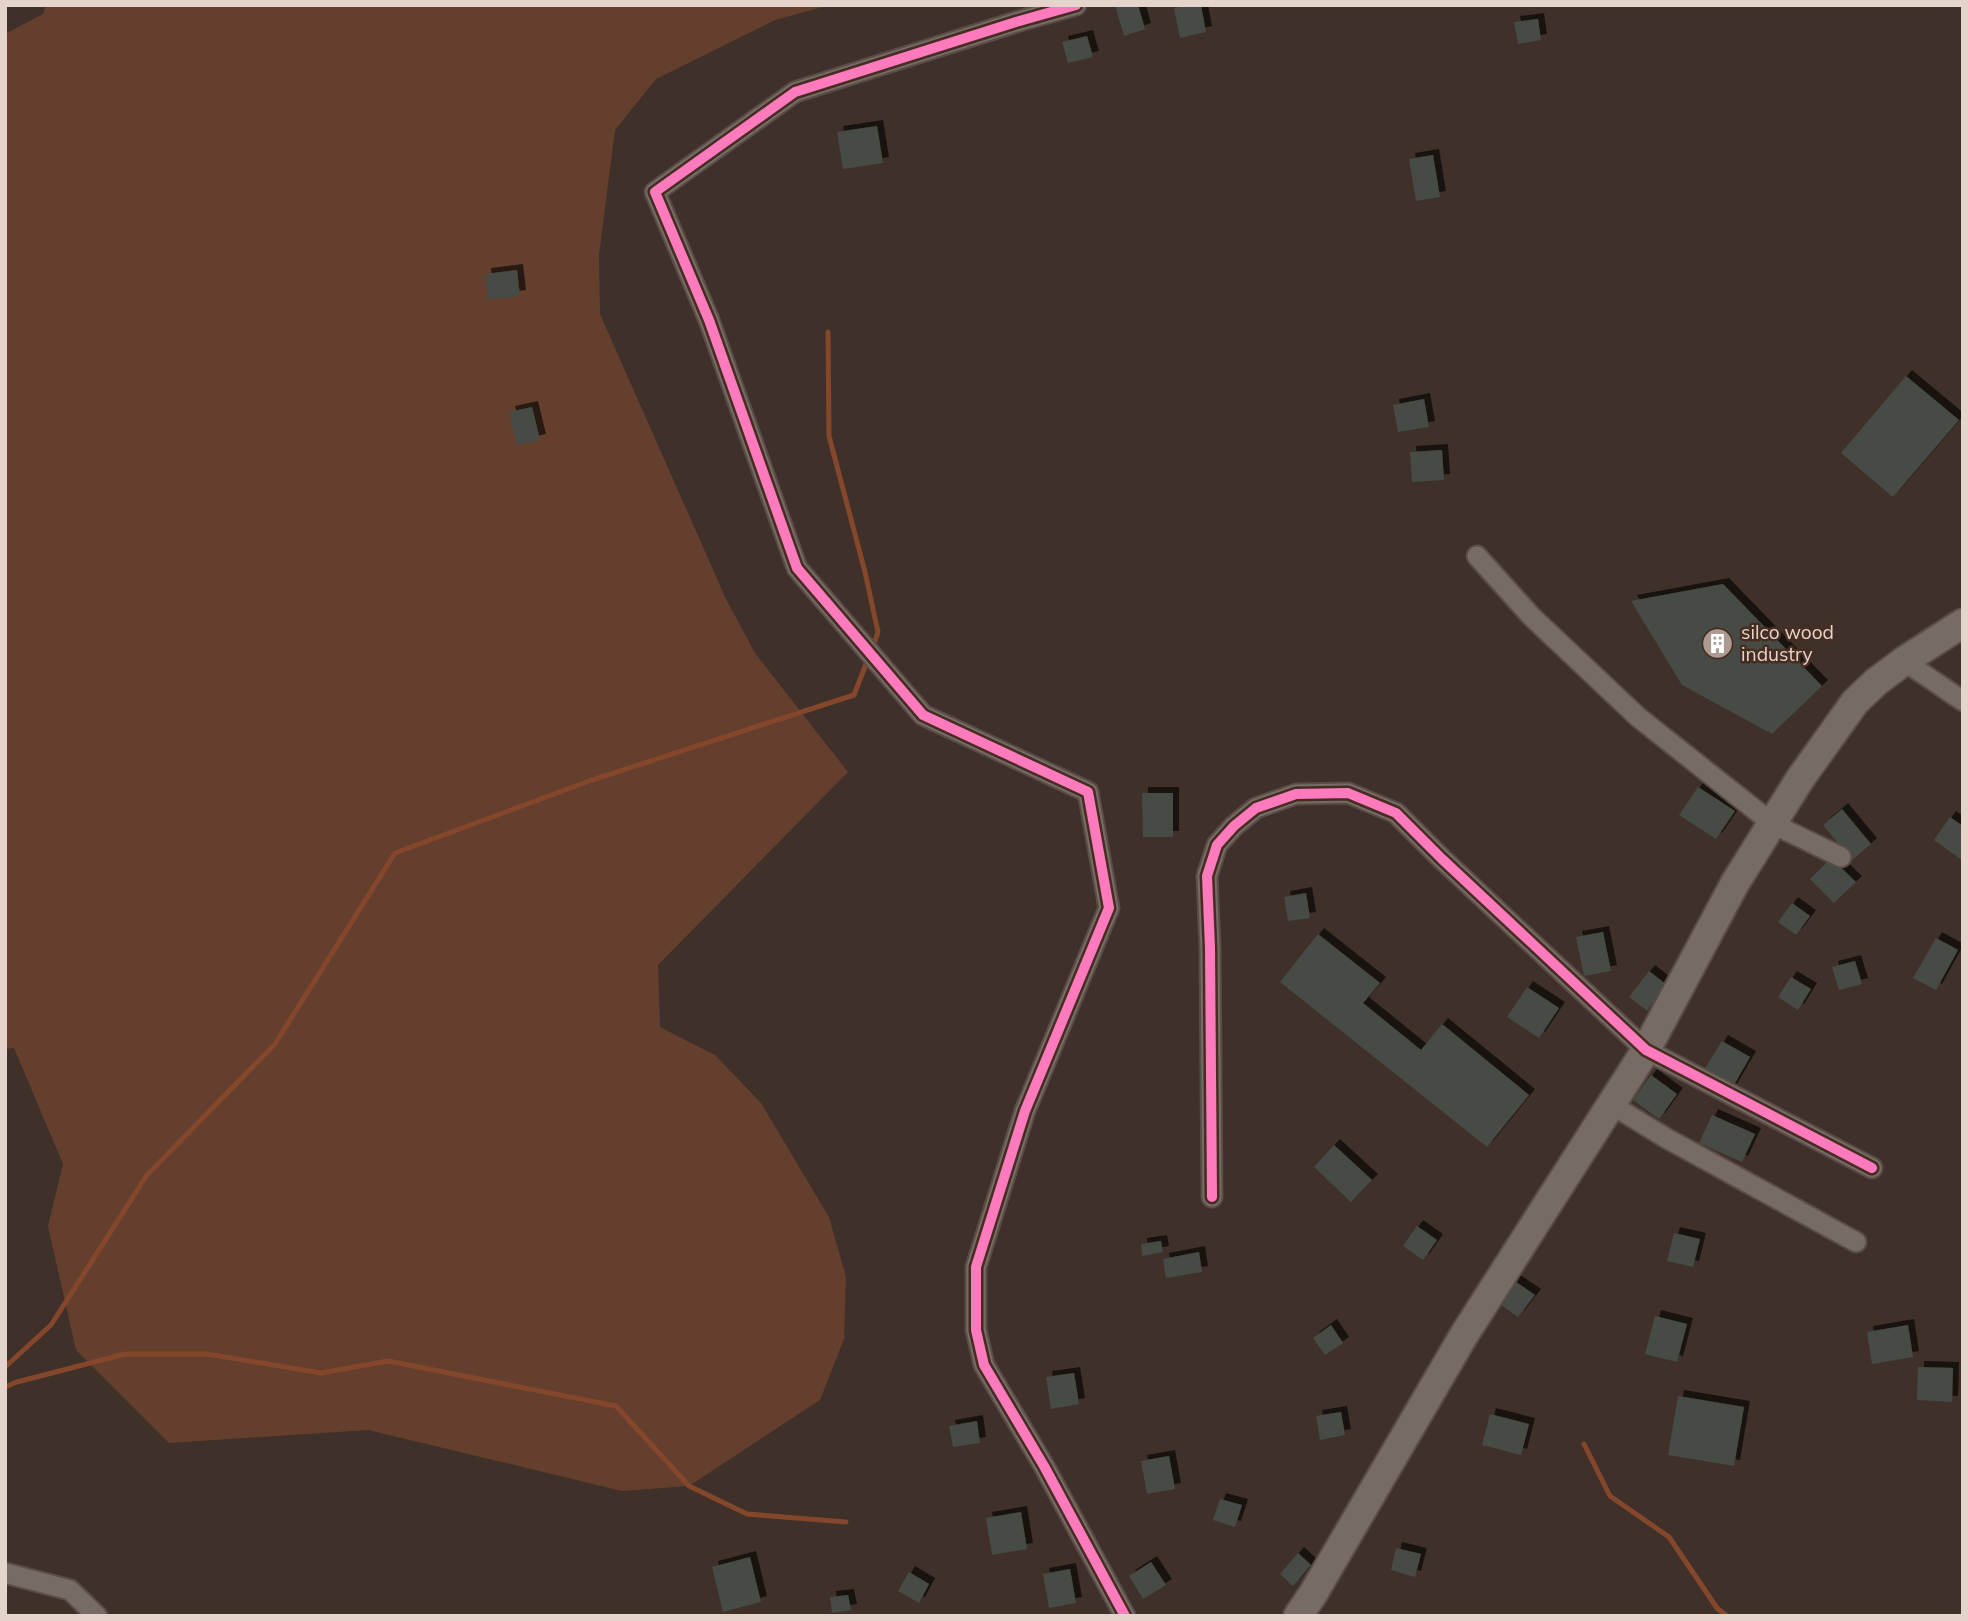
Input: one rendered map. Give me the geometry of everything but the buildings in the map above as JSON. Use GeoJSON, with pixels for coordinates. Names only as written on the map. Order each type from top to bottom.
{"type":"FeatureCollection","features":[{"type":"Feature","properties":{"kind":"main road"},"geometry":{"type":"LineString","coordinates":[[1298,1616],[1464,1335],[1646,1050],[1729,893],[1800,779],[1855,702],[1904,661],[1963,622]]}},
{"type":"Feature","properties":{"kind":"street"},"geometry":{"type":"LineString","coordinates":[[1076,5],[795,92],[655,192],[709,320],[797,568],[923,715],[1088,792],[1109,908],[1025,1111],[976,1267],[976,1331],[984,1364],[1044,1466],[1125,1616]]}},
{"type":"Feature","properties":{"kind":"street"},"geometry":{"type":"LineString","coordinates":[[1477,556],[1531,616],[1638,717],[1773,824],[1841,857]]}},
{"type":"Feature","properties":{"kind":"street"},"geometry":{"type":"LineString","coordinates":[[1904,661],[1963,701]]}},
{"type":"Feature","properties":{"kind":"street"},"geometry":{"type":"LineString","coordinates":[[1212,1197],[1207,876],[1217,845],[1234,826],[1255,808],[1296,794],[1348,793],[1396,814],[1646,1050],[1872,1168]]}},
{"type":"Feature","properties":{"kind":"street"},"geometry":{"type":"LineString","coordinates":[[1612,1105],[1666,1138],[1856,1242]]}},
{"type":"Feature","properties":{"kind":"street"},"geometry":{"type":"LineString","coordinates":[[5,1573],[70,1590],[97,1616]]}},
{"type":"Feature","properties":{"kind":"shaded area"},"geometry":{"type":"Polygon","coordinates":[[[46,5],[830,5],[775,20],[656,79],[615,130],[599,255],[600,314],[726,599],[755,653],[848,772],[658,965],[660,1027],[715,1055],[761,1103],[829,1217],[846,1277],[844,1339],[820,1400],[689,1486],[622,1491],[368,1430],[169,1443],[76,1350],[48,1226],[63,1164],[14,1048],[5,1049],[5,34],[43,14],[46,5]]]}},
{"type":"Feature","properties":{"kind":"waterway"},"geometry":{"type":"LineString","coordinates":[[828,332],[829,436],[878,632],[873,647]]}},
{"type":"Feature","properties":{"kind":"waterway"},"geometry":{"type":"LineString","coordinates":[[5,1367],[51,1325],[147,1175],[275,1044],[395,853],[589,781],[854,695],[868,659]]}},
{"type":"Feature","properties":{"kind":"waterway"},"geometry":{"type":"LineString","coordinates":[[5,1387],[125,1354],[207,1354],[321,1373],[388,1361],[616,1406],[689,1486],[747,1514],[846,1522]]}},
{"type":"Feature","properties":{"kind":"waterway"},"geometry":{"type":"LineString","coordinates":[[1584,1444],[1610,1496],[1669,1537],[1717,1608],[1727,1616]]}},
{"type":"Feature","properties":{"kind":"cycle path"},"geometry":{"type":"LineString","coordinates":[[1076,5],[795,92],[655,192],[709,320],[797,568],[923,715],[1088,792],[1109,908],[1025,1111],[976,1267],[976,1330],[984,1365],[1044,1466],[1125,1616]]}},
{"type":"Feature","properties":{"kind":"cycle path"},"geometry":{"type":"LineString","coordinates":[[1212,1197],[1207,876],[1217,845],[1234,826],[1256,808],[1296,794],[1348,793],[1396,813],[1646,1050],[1872,1168]]}},
{"type":"Feature","properties":{"kind":"place","name":"silco wood industry"},"geometry":{"type":"Point","coordinates":[1718,643]}}]}
